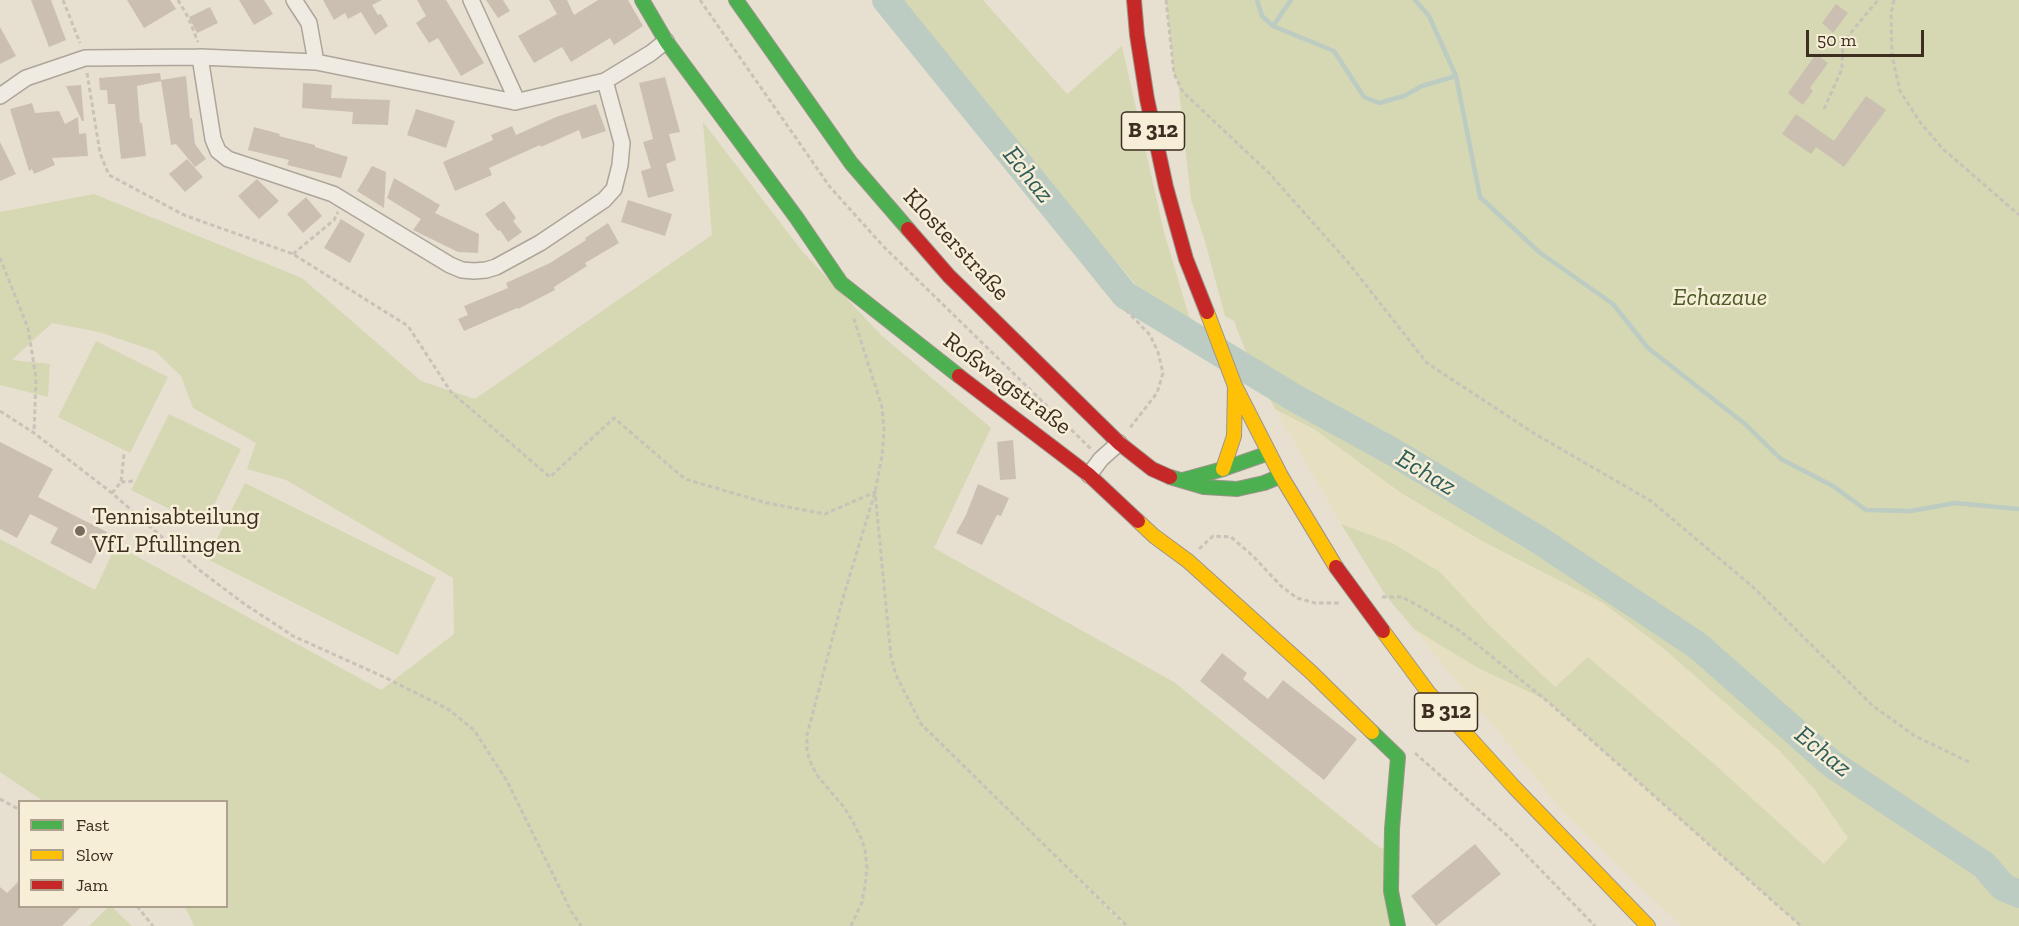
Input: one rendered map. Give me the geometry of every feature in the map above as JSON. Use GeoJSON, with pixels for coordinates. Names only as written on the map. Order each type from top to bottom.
{"type":"FeatureCollection","features":[{"type":"Feature","properties":{"kind":"main road","name":"Roßwagstraße"},"geometry":{"type":"LineString","coordinates":[[642,0],[666,41],[842,283],[1089,475],[1154,536],[1188,561],[1303,665],[1398,758],[1390,891],[1398,926]]}},
{"type":"Feature","properties":{"kind":"main road","name":"Klosterstraße"},"geometry":{"type":"LineString","coordinates":[[736,0],[858,172],[949,276],[1119,443],[1152,469],[1204,487],[1237,489],[1264,483],[1281,476]]}},
{"type":"Feature","properties":{"kind":"main road","name":"B 312"},"geometry":{"type":"LineString","coordinates":[[1134,0],[1147,99],[1166,187],[1186,259],[1235,386],[1281,476],[1336,567],[1428,692],[1515,788],[1648,926]]}},
{"type":"Feature","properties":{"kind":"main road"},"geometry":{"type":"LineString","coordinates":[[1223,470],[1234,436],[1235,386]]}},
{"type":"Feature","properties":{"kind":"main road"},"geometry":{"type":"LineString","coordinates":[[1183,480],[1223,470],[1269,453]]}},
{"type":"Feature","properties":{"kind":"street"},"geometry":{"type":"LineString","coordinates":[[294,0],[309,23],[316,62]]}},
{"type":"Feature","properties":{"kind":"street"},"geometry":{"type":"LineString","coordinates":[[471,0],[514,94],[515,102]]}},
{"type":"Feature","properties":{"kind":"street"},"geometry":{"type":"LineString","coordinates":[[0,96],[26,78],[85,58],[200,57],[316,62],[515,102],[605,81],[651,53],[666,41]]}},
{"type":"Feature","properties":{"kind":"street"},"geometry":{"type":"LineString","coordinates":[[200,57],[210,128],[218,151],[228,159],[240,165],[316,188],[345,201],[450,265],[462,270],[474,271],[496,267],[572,223],[604,200],[614,189],[622,143],[605,81]]}},
{"type":"Feature","properties":{"kind":"street"},"geometry":{"type":"LineString","coordinates":[[1089,475],[1101,459],[1119,443]]}},
{"type":"Feature","properties":{"kind":"path"},"geometry":{"type":"LineString","coordinates":[[63,0],[85,58],[100,153],[109,175],[184,215],[293,254],[408,326],[451,392],[550,477],[614,418],[685,479],[767,503],[825,514],[875,492]]}},
{"type":"Feature","properties":{"kind":"path"},"geometry":{"type":"LineString","coordinates":[[178,0],[196,36],[200,57]]}},
{"type":"Feature","properties":{"kind":"path"},"geometry":{"type":"LineString","coordinates":[[700,0],[830,187],[883,246],[1101,459]]}},
{"type":"Feature","properties":{"kind":"path"},"geometry":{"type":"LineString","coordinates":[[1166,0],[1174,74],[1183,92],[1269,173],[1347,261],[1428,363],[1535,434],[1651,501],[1753,587],[1873,706],[1915,736],[1971,763]]}},
{"type":"Feature","properties":{"kind":"path"},"geometry":{"type":"LineString","coordinates":[[1824,108],[1842,69],[1843,42],[1878,0]]}},
{"type":"Feature","properties":{"kind":"path"},"geometry":{"type":"LineString","coordinates":[[1894,0],[1891,14],[1892,55],[1900,91],[1920,122],[1943,149],[2019,215]]}},
{"type":"Feature","properties":{"kind":"path"},"geometry":{"type":"LineString","coordinates":[[293,254],[334,220],[345,201]]}},
{"type":"Feature","properties":{"kind":"path"},"geometry":{"type":"LineString","coordinates":[[0,258],[28,328],[36,378],[34,433]]}},
{"type":"Feature","properties":{"kind":"path"},"geometry":{"type":"LineString","coordinates":[[851,310],[882,407],[884,430],[882,456],[875,492],[849,577],[807,735],[807,752],[812,766],[852,820],[865,850],[867,868],[865,886],[862,902],[851,926]]}},
{"type":"Feature","properties":{"kind":"path"},"geometry":{"type":"LineString","coordinates":[[1119,443],[1134,420],[1157,393],[1163,373],[1158,352],[1150,335],[1126,310]]}},
{"type":"Feature","properties":{"kind":"path"},"geometry":{"type":"LineString","coordinates":[[0,411],[34,433],[112,493],[198,569],[243,603],[293,636],[448,709],[474,730],[507,781],[571,912],[581,926]]}},
{"type":"Feature","properties":{"kind":"path"},"geometry":{"type":"LineString","coordinates":[[112,493],[121,482],[124,453]]}},
{"type":"Feature","properties":{"kind":"path"},"geometry":{"type":"LineString","coordinates":[[121,482],[134,481]]}},
{"type":"Feature","properties":{"kind":"path"},"geometry":{"type":"LineString","coordinates":[[875,492],[891,657],[896,675],[921,724],[1127,926]]}},
{"type":"Feature","properties":{"kind":"path"},"geometry":{"type":"LineString","coordinates":[[1546,700],[1801,926]]}},
{"type":"Feature","properties":{"kind":"path"},"geometry":{"type":"LineString","coordinates":[[0,799],[18,809]]}},
{"type":"Feature","properties":{"kind":"path"},"geometry":{"type":"LineString","coordinates":[[1509,837],[1595,926]]}},
{"type":"Feature","properties":{"kind":"path"},"geometry":{"type":"LineString","coordinates":[[139,908],[153,926]]}},
{"type":"Feature","properties":{"kind":"shaded area"},"geometry":{"type":"Polygon","coordinates":[[[1275,409],[1314,429],[1401,493],[1484,542],[1603,603],[1663,648],[1780,751],[1815,790],[1848,838],[1824,864],[1712,762],[1589,658],[1555,687],[1488,624],[1440,572],[1392,543],[1341,524],[1275,409]]]}},
{"type":"Feature","properties":{"kind":"shaded area"},"geometry":{"type":"Polygon","coordinates":[[[1414,629],[1478,668],[1546,700],[1801,926],[1682,926],[1561,809],[1414,629]]]}},
{"type":"Feature","properties":{"kind":"green space"},"geometry":{"type":"Polygon","coordinates":[[[892,0],[983,0],[1067,94],[1122,46],[1164,232],[1191,323],[1150,301],[892,0]]]}},
{"type":"Feature","properties":{"kind":"green space","name":"Echazaue"},"geometry":{"type":"Polygon","coordinates":[[[1166,0],[2019,0],[2019,926],[1801,926],[1546,700],[1478,668],[1414,629],[1386,596],[1341,524],[1392,543],[1440,572],[1488,624],[1555,687],[1588,657],[1712,762],[1824,864],[1848,838],[1815,790],[1780,751],[1663,648],[1603,603],[1484,542],[1401,493],[1314,429],[1275,409],[1247,355],[1234,321],[1225,316],[1191,200],[1166,0]]]}},
{"type":"Feature","properties":{"kind":"green space"},"geometry":{"type":"Polygon","coordinates":[[[703,122],[802,251],[881,335],[991,428],[934,548],[1174,682],[1380,848],[1392,849],[1398,926],[1127,926],[1043,844],[1125,926],[194,926],[185,908],[228,908],[228,800],[42,800],[0,772],[0,539],[95,590],[116,545],[381,690],[454,634],[453,578],[286,480],[247,469],[256,443],[193,408],[181,376],[155,351],[99,332],[52,323],[12,360],[50,364],[48,397],[0,385],[0,212],[94,194],[302,278],[421,381],[475,399],[712,235],[703,122]]]}},
{"type":"Feature","properties":{"kind":"green space"},"geometry":{"type":"Polygon","coordinates":[[[96,341],[168,377],[130,453],[58,417],[96,341]]]}},
{"type":"Feature","properties":{"kind":"green space"},"geometry":{"type":"Polygon","coordinates":[[[169,414],[241,449],[204,526],[131,490],[169,414]]]}},
{"type":"Feature","properties":{"kind":"green space"},"geometry":{"type":"Polygon","coordinates":[[[245,483],[436,578],[398,655],[207,559],[245,483]]]}},
{"type":"Feature","properties":{"kind":"green space"},"geometry":{"type":"Polygon","coordinates":[[[107,908],[113,908],[132,926],[89,926],[107,908]]]}},
{"type":"Feature","properties":{"kind":"building"},"geometry":{"type":"Polygon","coordinates":[[[31,0],[51,0],[66,40],[49,47],[31,0]]]}},
{"type":"Feature","properties":{"kind":"building"},"geometry":{"type":"Polygon","coordinates":[[[127,0],[170,0],[176,9],[144,28],[127,0]]]}},
{"type":"Feature","properties":{"kind":"building"},"geometry":{"type":"Polygon","coordinates":[[[239,0],[264,0],[273,14],[254,25],[239,0]]]}},
{"type":"Feature","properties":{"kind":"building"},"geometry":{"type":"Polygon","coordinates":[[[323,0],[382,0],[372,5],[388,26],[375,35],[361,12],[348,19],[345,13],[334,20],[323,0]]]}},
{"type":"Feature","properties":{"kind":"building"},"geometry":{"type":"Polygon","coordinates":[[[417,0],[446,0],[484,63],[461,76],[438,38],[429,43],[416,23],[426,16],[417,0]]]}},
{"type":"Feature","properties":{"kind":"building"},"geometry":{"type":"Polygon","coordinates":[[[486,0],[503,0],[510,11],[498,18],[486,0]]]}},
{"type":"Feature","properties":{"kind":"building"},"geometry":{"type":"Polygon","coordinates":[[[549,0],[567,0],[574,15],[598,0],[628,0],[643,26],[614,45],[610,38],[571,62],[562,47],[534,63],[518,36],[557,14],[549,0]]]}},
{"type":"Feature","properties":{"kind":"building"},"geometry":{"type":"Polygon","coordinates":[[[1836,4],[1848,13],[1833,33],[1822,23],[1836,4]]]}},
{"type":"Feature","properties":{"kind":"building"},"geometry":{"type":"Polygon","coordinates":[[[210,7],[218,23],[197,33],[189,17],[210,7]]]}},
{"type":"Feature","properties":{"kind":"building"},"geometry":{"type":"Polygon","coordinates":[[[0,27],[16,56],[0,64],[0,27]]]}},
{"type":"Feature","properties":{"kind":"building"},"geometry":{"type":"Polygon","coordinates":[[[1816,54],[1828,63],[1810,88],[1813,91],[1803,105],[1788,93],[1816,54]]]}},
{"type":"Feature","properties":{"kind":"building"},"geometry":{"type":"Polygon","coordinates":[[[160,73],[161,80],[186,76],[195,144],[206,159],[195,167],[176,144],[171,145],[161,81],[137,86],[146,156],[121,159],[115,104],[108,104],[107,90],[100,90],[99,78],[160,73]]]}},
{"type":"Feature","properties":{"kind":"building"},"geometry":{"type":"Polygon","coordinates":[[[665,77],[680,132],[669,134],[676,160],[666,164],[674,191],[648,198],[641,171],[651,168],[643,142],[653,139],[639,83],[665,77]]]}},
{"type":"Feature","properties":{"kind":"building"},"geometry":{"type":"Polygon","coordinates":[[[303,83],[332,85],[331,98],[390,100],[388,125],[352,124],[353,112],[302,108],[303,83]]]}},
{"type":"Feature","properties":{"kind":"building"},"geometry":{"type":"Polygon","coordinates":[[[81,85],[84,121],[66,86],[81,85]]]}},
{"type":"Feature","properties":{"kind":"building"},"geometry":{"type":"Polygon","coordinates":[[[1866,96],[1886,110],[1844,167],[1816,147],[1811,154],[1782,134],[1796,114],[1834,141],[1866,96]]]}},
{"type":"Feature","properties":{"kind":"building"},"geometry":{"type":"Polygon","coordinates":[[[32,103],[35,113],[59,111],[65,124],[78,117],[79,134],[86,133],[88,156],[52,158],[55,165],[34,174],[32,169],[29,171],[10,109],[32,103]]]}},
{"type":"Feature","properties":{"kind":"building"},"geometry":{"type":"Polygon","coordinates":[[[596,104],[606,131],[582,139],[579,130],[541,147],[540,145],[489,168],[492,175],[455,191],[443,162],[493,140],[491,135],[512,126],[516,135],[556,117],[596,104]]]}},
{"type":"Feature","properties":{"kind":"building"},"geometry":{"type":"Polygon","coordinates":[[[416,109],[455,121],[446,148],[407,135],[416,109]]]}},
{"type":"Feature","properties":{"kind":"building"},"geometry":{"type":"Polygon","coordinates":[[[254,127],[348,157],[341,178],[287,165],[289,160],[248,150],[254,127]]]}},
{"type":"Feature","properties":{"kind":"building"},"geometry":{"type":"Polygon","coordinates":[[[0,142],[16,174],[0,181],[0,142]]]}},
{"type":"Feature","properties":{"kind":"building"},"geometry":{"type":"Polygon","coordinates":[[[187,159],[203,177],[185,192],[169,174],[187,159]]]}},
{"type":"Feature","properties":{"kind":"building"},"geometry":{"type":"Polygon","coordinates":[[[372,166],[386,172],[384,208],[357,191],[372,166]]]}},
{"type":"Feature","properties":{"kind":"building"},"geometry":{"type":"Polygon","coordinates":[[[394,178],[440,205],[435,213],[479,234],[478,253],[458,252],[413,230],[421,219],[387,198],[394,178]]]}},
{"type":"Feature","properties":{"kind":"building"},"geometry":{"type":"Polygon","coordinates":[[[257,179],[279,201],[259,219],[238,196],[257,179]]]}},
{"type":"Feature","properties":{"kind":"building"},"geometry":{"type":"Polygon","coordinates":[[[306,197],[322,216],[303,233],[287,214],[306,197]]]}},
{"type":"Feature","properties":{"kind":"building"},"geometry":{"type":"Polygon","coordinates":[[[628,200],[672,214],[665,236],[621,222],[628,200]]]}},
{"type":"Feature","properties":{"kind":"building"},"geometry":{"type":"Polygon","coordinates":[[[504,201],[516,218],[513,221],[522,232],[508,242],[485,214],[504,201]]]}},
{"type":"Feature","properties":{"kind":"building"},"geometry":{"type":"Polygon","coordinates":[[[341,219],[365,234],[350,263],[324,248],[341,219]]]}},
{"type":"Feature","properties":{"kind":"building"},"geometry":{"type":"Polygon","coordinates":[[[608,223],[619,243],[585,263],[587,266],[554,287],[555,290],[518,309],[464,331],[458,319],[468,315],[464,306],[508,288],[506,283],[550,263],[608,223]]]}},
{"type":"Feature","properties":{"kind":"building"},"geometry":{"type":"Polygon","coordinates":[[[1013,440],[1016,479],[1000,480],[997,442],[1013,440]]]}},
{"type":"Feature","properties":{"kind":"building"},"geometry":{"type":"Polygon","coordinates":[[[0,442],[53,469],[38,497],[107,532],[91,564],[50,543],[58,528],[30,514],[17,538],[0,529],[0,442]]]}},
{"type":"Feature","properties":{"kind":"building"},"geometry":{"type":"Polygon","coordinates":[[[978,484],[1009,498],[1001,516],[997,515],[982,545],[956,533],[978,484]]]}},
{"type":"Feature","properties":{"kind":"building"},"geometry":{"type":"Polygon","coordinates":[[[1222,653],[1247,673],[1243,679],[1268,699],[1283,680],[1357,739],[1324,780],[1200,681],[1222,653]]]}},
{"type":"Feature","properties":{"kind":"building"},"geometry":{"type":"Polygon","coordinates":[[[1475,844],[1501,874],[1436,926],[1411,896],[1475,844]]]}},
{"type":"Feature","properties":{"kind":"building"},"geometry":{"type":"Polygon","coordinates":[[[18,882],[18,908],[80,908],[62,926],[0,926],[0,887],[7,893],[18,882]]]}},
{"type":"Feature","properties":{"kind":"waterway","name":"Echaz"},"geometry":{"type":"LineString","coordinates":[[886,0],[1125,295],[1293,397],[1395,453],[1539,540],[1698,646],[1832,764],[1984,865],[2003,887],[2019,894]]}},
{"type":"Feature","properties":{"kind":"waterway"},"geometry":{"type":"LineString","coordinates":[[1257,0],[1262,16],[1273,26],[1334,51],[1364,97],[1379,103],[1404,96],[1422,86],[1456,76]]}},
{"type":"Feature","properties":{"kind":"waterway"},"geometry":{"type":"LineString","coordinates":[[1273,26],[1291,0]]}},
{"type":"Feature","properties":{"kind":"waterway"},"geometry":{"type":"LineString","coordinates":[[1415,0],[1429,16],[1456,76],[1480,197],[1539,252],[1613,304],[1648,348],[1745,424],[1781,459],[1833,486],[1866,510],[1911,511],[1955,503],[2019,509]]}},
{"type":"Feature","properties":{"kind":"traffic: fast"},"geometry":{"type":"LineString","coordinates":[[642,0],[666,41],[796,217],[841,283],[959,376]]}},
{"type":"Feature","properties":{"kind":"traffic: fast"},"geometry":{"type":"LineString","coordinates":[[736,0],[851,163],[908,229]]}},
{"type":"Feature","properties":{"kind":"traffic: fast"},"geometry":{"type":"LineString","coordinates":[[1183,480],[1269,453]]}},
{"type":"Feature","properties":{"kind":"traffic: fast"},"geometry":{"type":"LineString","coordinates":[[1170,477],[1204,487],[1237,489],[1264,483],[1281,476]]}},
{"type":"Feature","properties":{"kind":"traffic: fast"},"geometry":{"type":"LineString","coordinates":[[1372,732],[1398,757],[1392,829],[1391,891],[1398,926]]}},
{"type":"Feature","properties":{"kind":"traffic: slow"},"geometry":{"type":"LineString","coordinates":[[1207,312],[1235,386],[1281,476],[1336,567]]}},
{"type":"Feature","properties":{"kind":"traffic: slow"},"geometry":{"type":"LineString","coordinates":[[1223,469],[1234,436],[1235,386]]}},
{"type":"Feature","properties":{"kind":"traffic: slow"},"geometry":{"type":"LineString","coordinates":[[1138,521],[1188,561],[1312,673],[1372,732]]}},
{"type":"Feature","properties":{"kind":"traffic: slow"},"geometry":{"type":"LineString","coordinates":[[1383,631],[1428,692],[1515,788],[1648,926]]}},
{"type":"Feature","properties":{"kind":"traffic: jam"},"geometry":{"type":"LineString","coordinates":[[1134,0],[1147,99],[1166,187],[1186,259],[1207,312]]}},
{"type":"Feature","properties":{"kind":"traffic: jam"},"geometry":{"type":"LineString","coordinates":[[908,229],[949,276],[1119,443],[1152,469],[1170,477]]}},
{"type":"Feature","properties":{"kind":"traffic: jam"},"geometry":{"type":"LineString","coordinates":[[959,376],[1089,475],[1138,521]]}},
{"type":"Feature","properties":{"kind":"traffic: jam"},"geometry":{"type":"LineString","coordinates":[[1336,567],[1383,631]]}},
{"type":"Feature","properties":{"kind":"place","name":"Tennisabteilung VfL Pfullingen"},"geometry":{"type":"Point","coordinates":[80,531]}}]}
